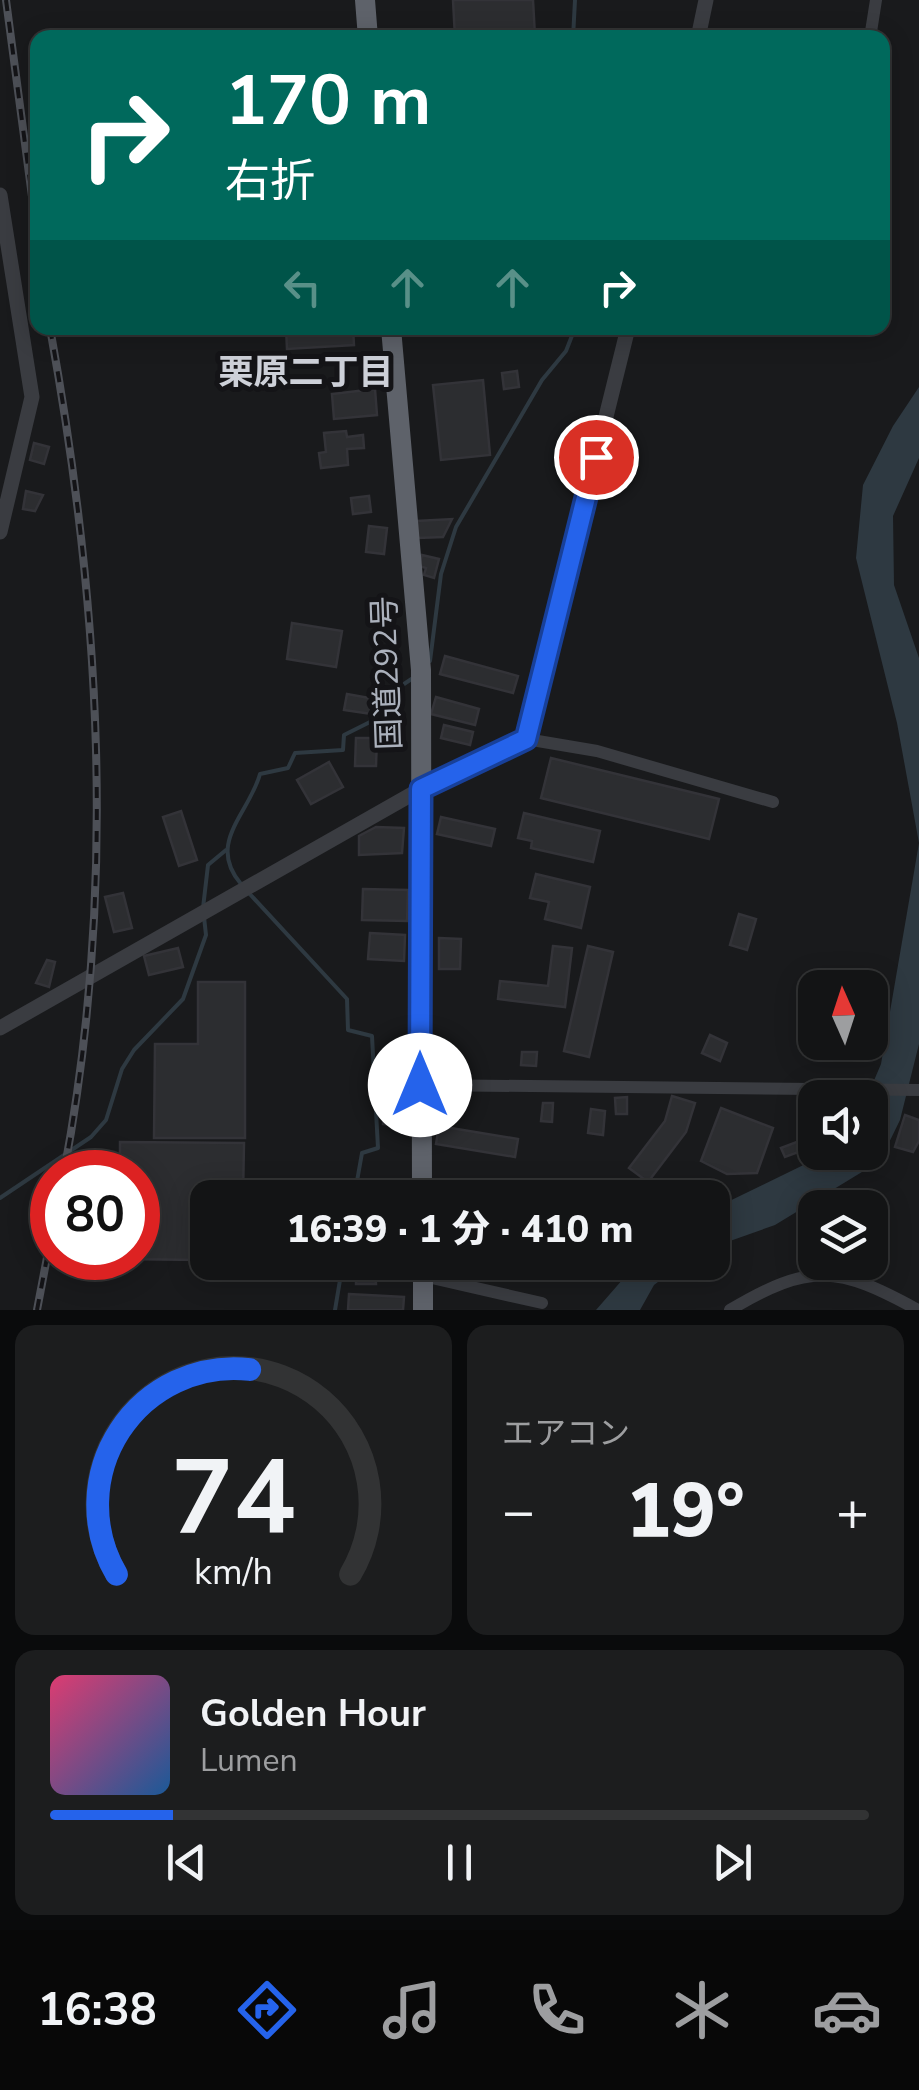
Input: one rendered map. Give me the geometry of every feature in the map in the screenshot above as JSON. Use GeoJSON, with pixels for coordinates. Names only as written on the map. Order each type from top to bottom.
{"type":"FeatureCollection","features":[{"type":"Feature","properties":{"kind":"highway"},"geometry":{"type":"LineString","coordinates":[[364,0],[367,30]]}},
{"type":"Feature","properties":{"kind":"highway","name":"国道292号"},"geometry":{"type":"LineString","coordinates":[[392,335],[422,670],[422,1180]]}},
{"type":"Feature","properties":{"kind":"highway"},"geometry":{"type":"LineString","coordinates":[[423,1280],[423,1310]]}},
{"type":"Feature","properties":{"kind":"street"},"geometry":{"type":"LineString","coordinates":[[700,30],[706,0]]}},
{"type":"Feature","properties":{"kind":"street"},"geometry":{"type":"LineString","coordinates":[[871,30],[876,0]]}},
{"type":"Feature","properties":{"kind":"street"},"geometry":{"type":"LineString","coordinates":[[0,195],[32,397],[5,482],[0,532]]}},
{"type":"Feature","properties":{"kind":"street"},"geometry":{"type":"LineString","coordinates":[[526,739],[626,335]]}},
{"type":"Feature","properties":{"kind":"street"},"geometry":{"type":"LineString","coordinates":[[0,1028],[421,789],[526,739],[597,751],[774,802]]}},
{"type":"Feature","properties":{"kind":"street"},"geometry":{"type":"LineString","coordinates":[[420,1085],[918,1090]]}},
{"type":"Feature","properties":{"kind":"street"},"geometry":{"type":"LineString","coordinates":[[730,1310],[806,1275],[832,1274],[874,1286],[918,1310]]}},
{"type":"Feature","properties":{"kind":"street"},"geometry":{"type":"LineString","coordinates":[[462,1280],[542,1303]]}},
{"type":"Feature","properties":{"kind":"shaded area"},"geometry":{"type":"Polygon","coordinates":[[[919,387],[919,458],[893,516],[894,585],[919,658],[919,843],[897,723],[856,558],[863,485],[893,426],[919,387]]]}},
{"type":"Feature","properties":{"kind":"shaded area"},"geometry":{"type":"Polygon","coordinates":[[[919,843],[919,1044],[900,1120],[888,1145],[888,1080],[874,1080],[882,1060],[888,1060],[888,1023],[919,843]]]}},
{"type":"Feature","properties":{"kind":"shaded area"},"geometry":{"type":"Polygon","coordinates":[[[798,1168],[865,1170],[832,1190],[798,1190],[798,1211],[775,1225],[730,1241],[730,1201],[798,1168]]]}},
{"type":"Feature","properties":{"kind":"shaded area"},"geometry":{"type":"Polygon","coordinates":[[[622,1280],[661,1280],[640,1310],[596,1310],[622,1280]]]}},
{"type":"Feature","properties":{"kind":"building"},"geometry":{"type":"Polygon","coordinates":[[[453,0],[533,0],[535,30],[455,30],[453,0]]]}},
{"type":"Feature","properties":{"kind":"building"},"geometry":{"type":"Polygon","coordinates":[[[286,335],[353,335],[354,345],[287,349],[286,335]]]}},
{"type":"Feature","properties":{"kind":"building"},"geometry":{"type":"Polygon","coordinates":[[[517,371],[519,387],[504,389],[502,373],[517,371]]]}},
{"type":"Feature","properties":{"kind":"building"},"geometry":{"type":"Polygon","coordinates":[[[483,380],[490,455],[441,460],[433,385],[483,380]]]}},
{"type":"Feature","properties":{"kind":"building"},"geometry":{"type":"Polygon","coordinates":[[[375,389],[377,415],[334,419],[332,394],[375,389]]]}},
{"type":"Feature","properties":{"kind":"building"},"geometry":{"type":"Polygon","coordinates":[[[346,431],[347,437],[363,435],[364,448],[347,449],[348,465],[321,468],[319,453],[326,452],[324,433],[346,431]]]}},
{"type":"Feature","properties":{"kind":"building"},"geometry":{"type":"Polygon","coordinates":[[[34,443],[49,447],[44,464],[30,460],[34,443]]]}},
{"type":"Feature","properties":{"kind":"building"},"geometry":{"type":"Polygon","coordinates":[[[26,491],[43,495],[35,511],[23,509],[26,491]]]}},
{"type":"Feature","properties":{"kind":"building"},"geometry":{"type":"Polygon","coordinates":[[[369,496],[371,512],[353,514],[351,498],[369,496]]]}},
{"type":"Feature","properties":{"kind":"building"},"geometry":{"type":"Polygon","coordinates":[[[452,519],[443,537],[418,538],[417,521],[452,519]]]}},
{"type":"Feature","properties":{"kind":"building"},"geometry":{"type":"Polygon","coordinates":[[[369,526],[387,528],[384,554],[366,552],[369,526]]]}},
{"type":"Feature","properties":{"kind":"building"},"geometry":{"type":"Polygon","coordinates":[[[422,555],[439,559],[434,578],[424,575],[426,568],[419,566],[422,555]]]}},
{"type":"Feature","properties":{"kind":"building"},"geometry":{"type":"Polygon","coordinates":[[[292,623],[342,631],[336,667],[287,659],[292,623]]]}},
{"type":"Feature","properties":{"kind":"building"},"geometry":{"type":"Polygon","coordinates":[[[445,656],[518,676],[513,693],[440,674],[445,656]]]}},
{"type":"Feature","properties":{"kind":"building"},"geometry":{"type":"Polygon","coordinates":[[[347,694],[375,699],[372,714],[344,710],[347,694]]]}},
{"type":"Feature","properties":{"kind":"building"},"geometry":{"type":"Polygon","coordinates":[[[436,697],[479,709],[475,725],[431,714],[436,697]]]}},
{"type":"Feature","properties":{"kind":"building"},"geometry":{"type":"Polygon","coordinates":[[[444,725],[473,732],[470,745],[441,738],[444,725]]]}},
{"type":"Feature","properties":{"kind":"building"},"geometry":{"type":"Polygon","coordinates":[[[356,738],[377,738],[376,766],[355,766],[356,738]]]}},
{"type":"Feature","properties":{"kind":"building"},"geometry":{"type":"Polygon","coordinates":[[[551,758],[719,799],[709,839],[541,798],[551,758]]]}},
{"type":"Feature","properties":{"kind":"building"},"geometry":{"type":"Polygon","coordinates":[[[329,762],[343,787],[311,804],[297,780],[329,762]]]}},
{"type":"Feature","properties":{"kind":"building"},"geometry":{"type":"Polygon","coordinates":[[[181,811],[197,860],[179,866],[163,817],[181,811]]]}},
{"type":"Feature","properties":{"kind":"building"},"geometry":{"type":"Polygon","coordinates":[[[524,813],[600,831],[593,862],[531,848],[532,841],[518,838],[524,813]]]}},
{"type":"Feature","properties":{"kind":"building"},"geometry":{"type":"Polygon","coordinates":[[[441,817],[495,829],[491,846],[437,834],[441,817]]]}},
{"type":"Feature","properties":{"kind":"building"},"geometry":{"type":"Polygon","coordinates":[[[376,827],[404,828],[402,853],[359,855],[359,836],[376,827]]]}},
{"type":"Feature","properties":{"kind":"building"},"geometry":{"type":"Polygon","coordinates":[[[536,874],[590,887],[581,928],[545,919],[549,902],[530,898],[536,874]]]}},
{"type":"Feature","properties":{"kind":"building"},"geometry":{"type":"Polygon","coordinates":[[[363,889],[408,890],[407,921],[362,920],[363,889]]]}},
{"type":"Feature","properties":{"kind":"building"},"geometry":{"type":"Polygon","coordinates":[[[123,893],[132,928],[114,932],[105,897],[123,893]]]}},
{"type":"Feature","properties":{"kind":"building"},"geometry":{"type":"Polygon","coordinates":[[[739,914],[756,919],[747,950],[730,945],[739,914]]]}},
{"type":"Feature","properties":{"kind":"building"},"geometry":{"type":"Polygon","coordinates":[[[370,933],[405,935],[404,961],[368,959],[370,933]]]}},
{"type":"Feature","properties":{"kind":"building"},"geometry":{"type":"Polygon","coordinates":[[[439,938],[461,939],[460,969],[439,969],[439,938]]]}},
{"type":"Feature","properties":{"kind":"building"},"geometry":{"type":"Polygon","coordinates":[[[553,946],[572,948],[565,1007],[498,999],[500,981],[548,986],[553,946]]]}},
{"type":"Feature","properties":{"kind":"building"},"geometry":{"type":"Polygon","coordinates":[[[588,946],[613,952],[589,1057],[564,1051],[588,946]]]}},
{"type":"Feature","properties":{"kind":"building"},"geometry":{"type":"Polygon","coordinates":[[[178,948],[183,967],[149,975],[144,956],[178,948]]]}},
{"type":"Feature","properties":{"kind":"building"},"geometry":{"type":"Polygon","coordinates":[[[47,960],[55,962],[49,987],[36,983],[47,960]]]}},
{"type":"Feature","properties":{"kind":"building"},"geometry":{"type":"Polygon","coordinates":[[[198,982],[245,982],[245,1138],[154,1138],[155,1044],[198,1044],[198,982]]]}},
{"type":"Feature","properties":{"kind":"building"},"geometry":{"type":"Polygon","coordinates":[[[710,1035],[727,1043],[720,1061],[702,1053],[710,1035]]]}},
{"type":"Feature","properties":{"kind":"building"},"geometry":{"type":"Polygon","coordinates":[[[522,1052],[537,1052],[536,1066],[521,1065],[522,1052]]]}},
{"type":"Feature","properties":{"kind":"building"},"geometry":{"type":"Polygon","coordinates":[[[460,1057],[460,1067],[434,1073],[434,1058],[460,1057]]]}},
{"type":"Feature","properties":{"kind":"building"},"geometry":{"type":"Polygon","coordinates":[[[385,1072],[403,1074],[402,1093],[384,1091],[385,1072]]]}},
{"type":"Feature","properties":{"kind":"building"},"geometry":{"type":"Polygon","coordinates":[[[438,1096],[465,1096],[465,1104],[438,1103],[438,1096]]]}},
{"type":"Feature","properties":{"kind":"building"},"geometry":{"type":"Polygon","coordinates":[[[672,1096],[695,1103],[686,1132],[650,1180],[645,1180],[629,1168],[665,1121],[672,1096]]]}},
{"type":"Feature","properties":{"kind":"building"},"geometry":{"type":"Polygon","coordinates":[[[627,1097],[627,1114],[616,1114],[615,1098],[627,1097]]]}},
{"type":"Feature","properties":{"kind":"building"},"geometry":{"type":"Polygon","coordinates":[[[384,1098],[404,1099],[403,1125],[383,1124],[384,1098]]]}},
{"type":"Feature","properties":{"kind":"building"},"geometry":{"type":"Polygon","coordinates":[[[543,1103],[553,1103],[552,1122],[541,1121],[543,1103]]]}},
{"type":"Feature","properties":{"kind":"building"},"geometry":{"type":"Polygon","coordinates":[[[721,1108],[773,1128],[757,1173],[727,1174],[701,1161],[721,1108]]]}},
{"type":"Feature","properties":{"kind":"building"},"geometry":{"type":"Polygon","coordinates":[[[591,1109],[605,1111],[603,1135],[588,1133],[591,1109]]]}},
{"type":"Feature","properties":{"kind":"building"},"geometry":{"type":"Polygon","coordinates":[[[905,1115],[919,1120],[919,1141],[913,1152],[895,1147],[905,1115]]]}},
{"type":"Feature","properties":{"kind":"building"},"geometry":{"type":"Polygon","coordinates":[[[439,1126],[518,1139],[515,1157],[436,1144],[439,1126]]]}},
{"type":"Feature","properties":{"kind":"building"},"geometry":{"type":"Polygon","coordinates":[[[120,1142],[244,1143],[243,1180],[190,1180],[190,1260],[160,1260],[160,1150],[120,1150],[120,1142]]]}},
{"type":"Feature","properties":{"kind":"building"},"geometry":{"type":"Polygon","coordinates":[[[798,1142],[798,1152],[785,1157],[781,1148],[798,1142]]]}},
{"type":"Feature","properties":{"kind":"building"},"geometry":{"type":"Polygon","coordinates":[[[356,1280],[376,1280],[376,1284],[356,1284],[356,1280]]]}},
{"type":"Feature","properties":{"kind":"building"},"geometry":{"type":"Polygon","coordinates":[[[349,1294],[404,1297],[403,1310],[348,1310],[349,1294]]]}},
{"type":"Feature","properties":{"kind":"waterway"},"geometry":{"type":"LineString","coordinates":[[573,30],[575,0]]}},
{"type":"Feature","properties":{"kind":"waterway"},"geometry":{"type":"LineString","coordinates":[[430,661],[441,574],[456,527],[572,335]]}},
{"type":"Feature","properties":{"kind":"waterway"},"geometry":{"type":"LineString","coordinates":[[241,884],[231,869],[229,842],[260,774],[288,768],[295,753],[343,750],[344,735],[372,721],[389,694],[413,678]]}},
{"type":"Feature","properties":{"kind":"waterway"},"geometry":{"type":"LineString","coordinates":[[203,908],[208,865],[226,850]]}},
{"type":"Feature","properties":{"kind":"waterway"},"geometry":{"type":"LineString","coordinates":[[247,891],[347,999],[348,1030],[372,1036],[378,1148],[362,1153],[357,1180]]}},
{"type":"Feature","properties":{"kind":"waterway"},"geometry":{"type":"LineString","coordinates":[[0,1198],[91,1137],[106,1120],[122,1069],[134,1050],[183,999],[206,935],[204,917]]}},
{"type":"Feature","properties":{"kind":"waterway"},"geometry":{"type":"LineString","coordinates":[[335,1310],[340,1280]]}},
{"type":"Feature","properties":{"kind":"railway"},"geometry":{"type":"LineString","coordinates":[[6,0],[30,182]]}},
{"type":"Feature","properties":{"kind":"railway"},"geometry":{"type":"LineString","coordinates":[[51,335],[81,538],[96,750],[91,961],[81,1067],[68,1150]]}},
{"type":"Feature","properties":{"kind":"railway"},"geometry":{"type":"LineString","coordinates":[[37,1310],[43,1280]]}},
{"type":"Feature","properties":{"kind":"district","name":"栗原二丁目"},"geometry":{"type":"Point","coordinates":[306,372]}},
{"type":"Feature","properties":{"kind":"route"},"geometry":{"type":"LineString","coordinates":[[420,1085],[421,789],[526,739],[596,457]]}}]}
